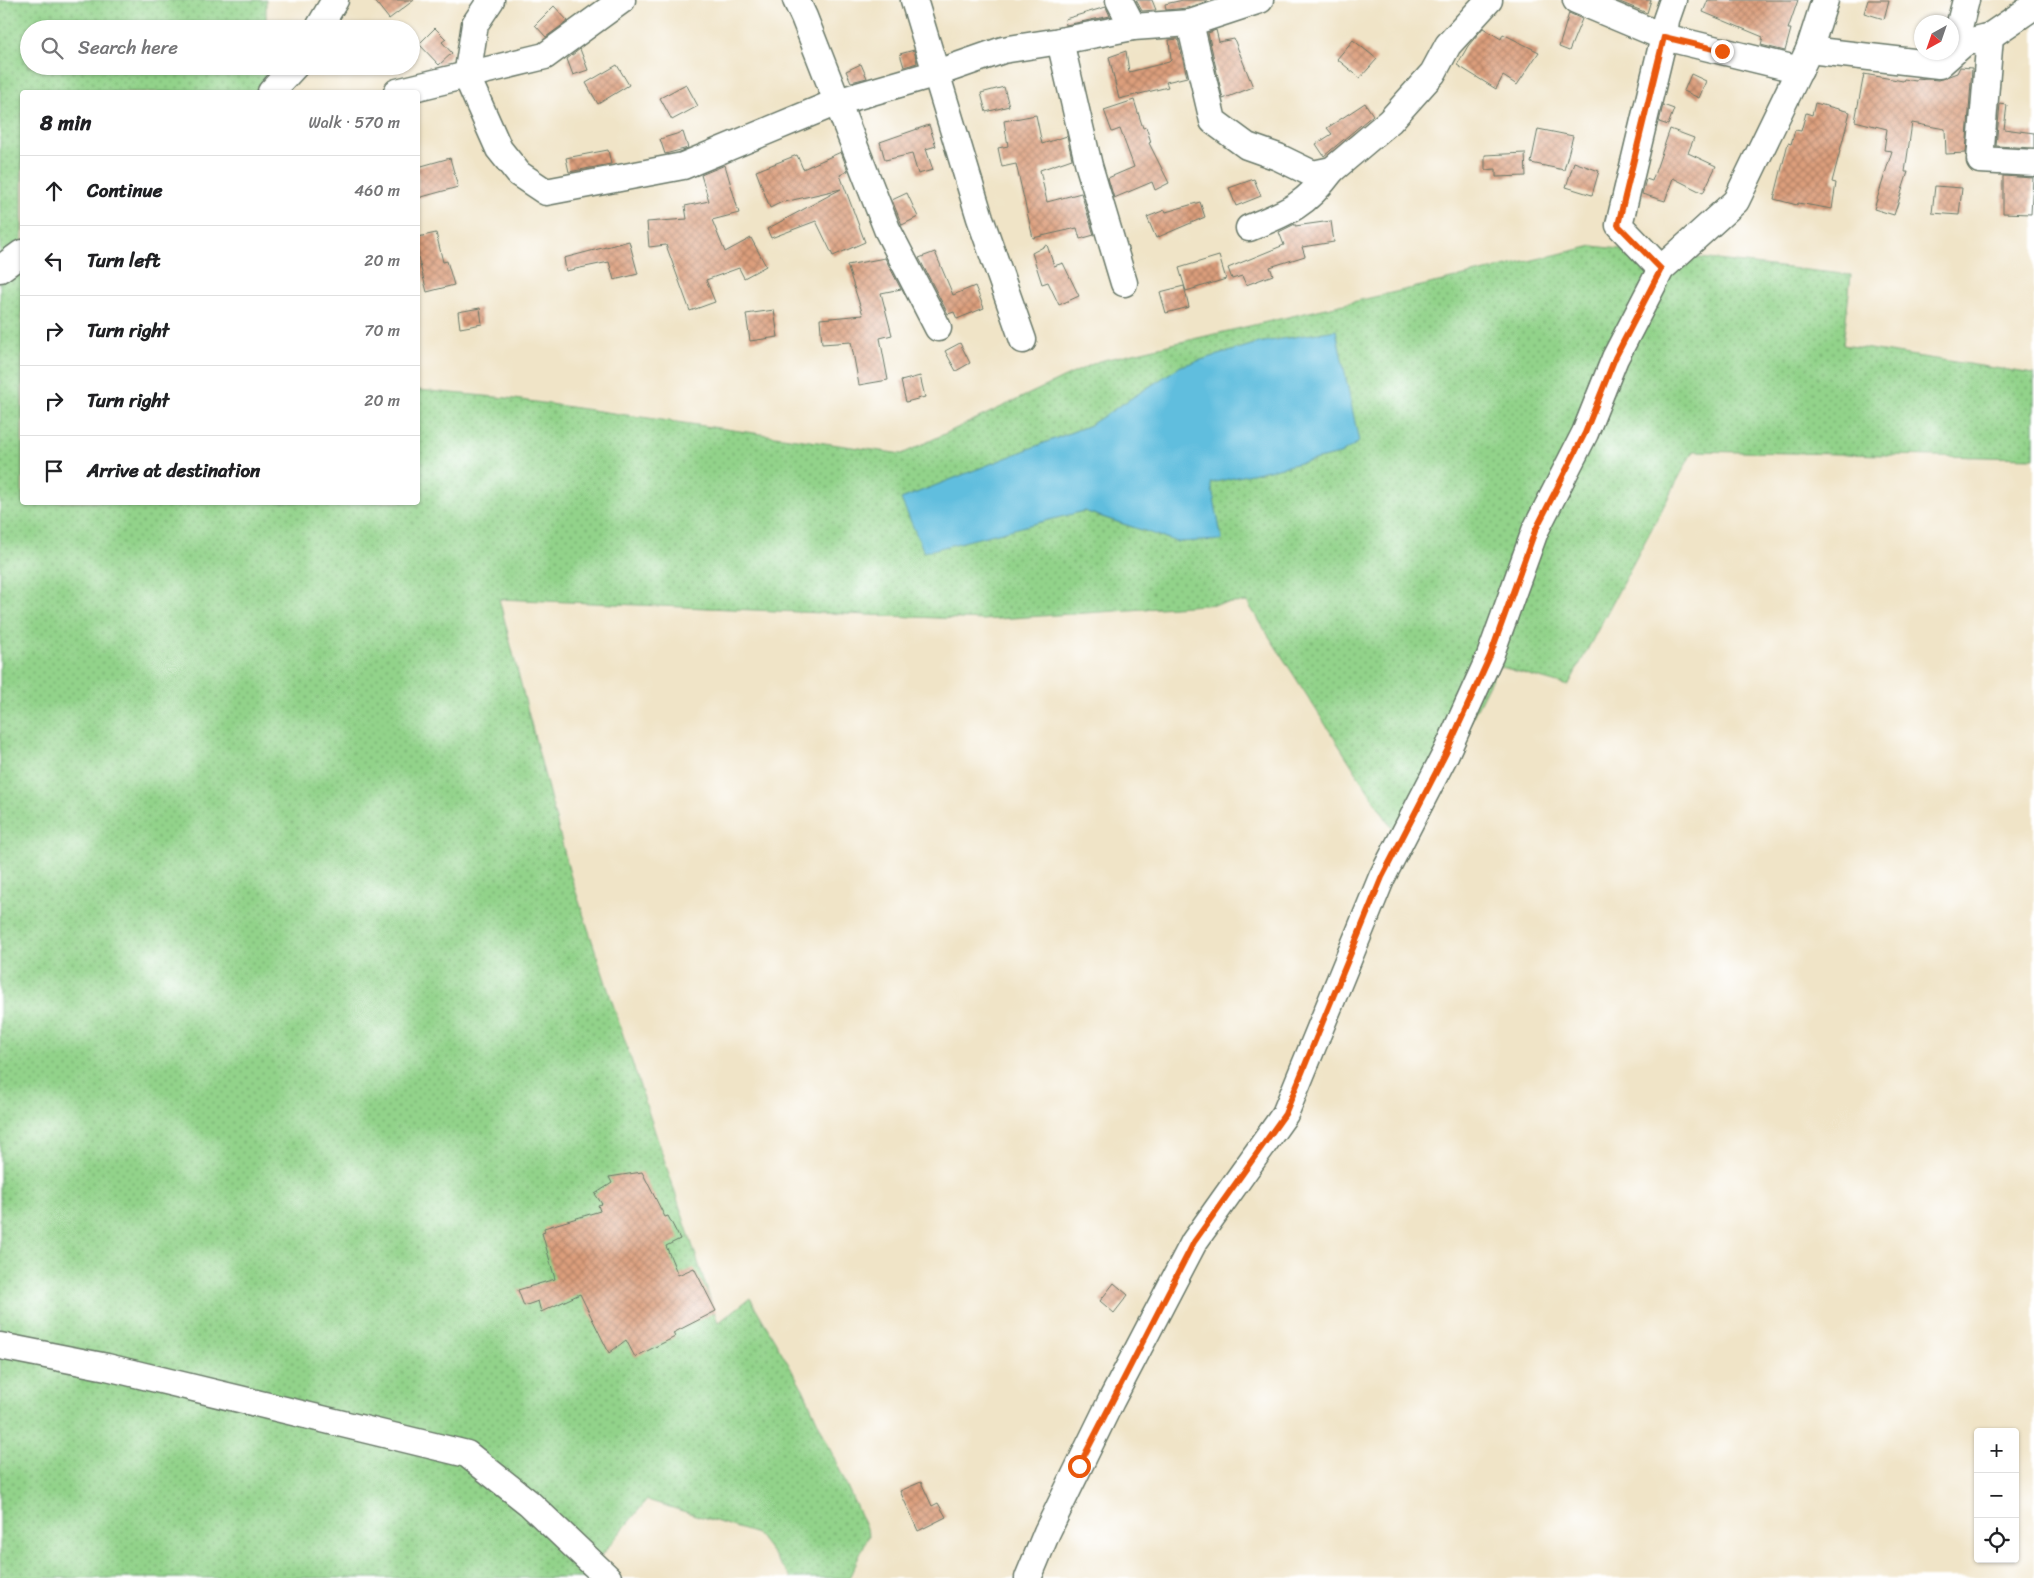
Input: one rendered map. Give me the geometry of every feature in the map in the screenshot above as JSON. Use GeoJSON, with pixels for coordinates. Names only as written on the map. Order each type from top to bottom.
{"type":"FeatureCollection","features":[{"type":"Feature","properties":{"kind":"street"},"geometry":{"type":"LineString","coordinates":[[323,20],[335,0]]}},
{"type":"Feature","properties":{"kind":"street"},"geometry":{"type":"LineString","coordinates":[[491,0],[475,24],[467,77],[499,149],[519,174],[546,192],[683,166],[837,102],[937,74],[1003,50],[1060,42],[1133,26],[1190,23],[1260,0]]}},
{"type":"Feature","properties":{"kind":"street"},"geometry":{"type":"LineString","coordinates":[[406,90],[467,77],[545,56],[622,0]]}},
{"type":"Feature","properties":{"kind":"street"},"geometry":{"type":"LineString","coordinates":[[796,0],[887,229],[938,328]]}},
{"type":"Feature","properties":{"kind":"street"},"geometry":{"type":"LineString","coordinates":[[914,0],[980,218],[1023,340]]}},
{"type":"Feature","properties":{"kind":"street"},"geometry":{"type":"LineString","coordinates":[[1119,0],[1133,26]]}},
{"type":"Feature","properties":{"kind":"street"},"geometry":{"type":"LineString","coordinates":[[1249,228],[1292,211],[1316,192],[1332,170],[1390,121],[1433,73],[1448,45],[1489,0]]}},
{"type":"Feature","properties":{"kind":"street"},"geometry":{"type":"LineString","coordinates":[[1576,0],[1664,37],[1804,60],[1940,65],[1964,43],[1990,36],[2034,6]]}},
{"type":"Feature","properties":{"kind":"street"},"geometry":{"type":"LineString","coordinates":[[1661,269],[1618,225],[1664,37],[1666,20],[1673,0]]}},
{"type":"Feature","properties":{"kind":"street"},"geometry":{"type":"LineString","coordinates":[[1028,1578],[1047,1532],[1111,1401],[1194,1242],[1285,1114],[1382,877],[1446,753],[1490,656],[1535,531],[1585,433],[1615,358],[1661,269],[1736,201],[1804,60],[1825,0]]}},
{"type":"Feature","properties":{"kind":"street"},"geometry":{"type":"LineString","coordinates":[[1964,43],[1958,31],[1966,0]]}},
{"type":"Feature","properties":{"kind":"street"},"geometry":{"type":"LineString","coordinates":[[1190,23],[1213,122],[1247,146],[1278,157],[1313,174],[1332,170]]}},
{"type":"Feature","properties":{"kind":"street"},"geometry":{"type":"LineString","coordinates":[[1990,36],[1980,160],[2034,163]]}},
{"type":"Feature","properties":{"kind":"street"},"geometry":{"type":"LineString","coordinates":[[1060,42],[1089,166],[1124,283]]}},
{"type":"Feature","properties":{"kind":"street"},"geometry":{"type":"LineString","coordinates":[[273,90],[287,75]]}},
{"type":"Feature","properties":{"kind":"street"},"geometry":{"type":"LineString","coordinates":[[0,269],[20,254]]}},
{"type":"Feature","properties":{"kind":"street"},"geometry":{"type":"LineString","coordinates":[[0,1346],[106,1367],[467,1454],[529,1503],[608,1578]]}},
{"type":"Feature","properties":{"kind":"green space"},"geometry":{"type":"Polygon","coordinates":[[[0,0],[266,0],[266,20],[20,20],[20,75],[265,75],[265,90],[20,90],[20,505],[420,505],[420,390],[507,398],[902,454],[1099,361],[1593,246],[1851,275],[1843,345],[2034,374],[2034,458],[1693,451],[1568,686],[1498,666],[1406,850],[1247,602],[983,620],[499,599],[570,874],[718,1323],[750,1298],[803,1389],[869,1535],[849,1578],[791,1578],[757,1534],[647,1500],[584,1576],[585,1578],[0,1578],[0,0]],[[1336,331],[1258,343],[1181,366],[1090,425],[901,499],[1084,511],[1178,542],[1222,539],[1210,483],[1340,454],[1358,442],[1336,331]]]}},
{"type":"Feature","properties":{"kind":"water"},"geometry":{"type":"Polygon","coordinates":[[[1336,330],[1359,442],[1340,454],[1211,483],[1222,540],[1178,542],[1084,511],[924,552],[901,499],[1090,425],[1181,366],[1258,343],[1336,330]]]}},
{"type":"Feature","properties":{"kind":"building"},"geometry":{"type":"Polygon","coordinates":[[[374,0],[414,0],[389,19],[374,0]]]}},
{"type":"Feature","properties":{"kind":"building"},"geometry":{"type":"Polygon","coordinates":[[[1136,0],[1152,0],[1156,10],[1142,11],[1136,0]]]}},
{"type":"Feature","properties":{"kind":"building"},"geometry":{"type":"Polygon","coordinates":[[[1183,0],[1208,1],[1187,8],[1166,10],[1165,4],[1183,0]]]}},
{"type":"Feature","properties":{"kind":"building"},"geometry":{"type":"Polygon","coordinates":[[[1615,0],[1651,0],[1647,13],[1615,0]]]}},
{"type":"Feature","properties":{"kind":"building"},"geometry":{"type":"Polygon","coordinates":[[[1708,0],[1798,0],[1788,29],[1791,29],[1785,51],[1761,45],[1763,37],[1703,12],[1708,0]]]}},
{"type":"Feature","properties":{"kind":"building"},"geometry":{"type":"Polygon","coordinates":[[[1868,0],[1889,0],[1884,19],[1864,13],[1868,0]]]}},
{"type":"Feature","properties":{"kind":"building"},"geometry":{"type":"Polygon","coordinates":[[[554,6],[568,21],[546,37],[535,25],[554,6]]]}},
{"type":"Feature","properties":{"kind":"building"},"geometry":{"type":"Polygon","coordinates":[[[1106,7],[1110,16],[1066,25],[1065,19],[1106,7]]]}},
{"type":"Feature","properties":{"kind":"building"},"geometry":{"type":"Polygon","coordinates":[[[1569,13],[1582,19],[1569,51],[1559,47],[1569,13]]]}},
{"type":"Feature","properties":{"kind":"building"},"geometry":{"type":"Polygon","coordinates":[[[435,28],[446,39],[442,42],[452,53],[439,65],[420,43],[435,28]]]}},
{"type":"Feature","properties":{"kind":"building"},"geometry":{"type":"Polygon","coordinates":[[[1483,28],[1501,39],[1503,34],[1539,52],[1517,85],[1503,76],[1496,89],[1457,65],[1468,46],[1483,28]]]}},
{"type":"Feature","properties":{"kind":"building"},"geometry":{"type":"Polygon","coordinates":[[[1216,30],[1219,42],[1234,39],[1253,87],[1223,99],[1208,33],[1216,30]]]}},
{"type":"Feature","properties":{"kind":"building"},"geometry":{"type":"Polygon","coordinates":[[[1178,39],[1187,77],[1166,82],[1168,87],[1119,99],[1109,57],[1126,51],[1129,72],[1169,62],[1171,60],[1169,40],[1178,39]]]}},
{"type":"Feature","properties":{"kind":"building"},"geometry":{"type":"Polygon","coordinates":[[[1353,40],[1377,59],[1360,78],[1337,59],[1353,40]]]}},
{"type":"Feature","properties":{"kind":"building"},"geometry":{"type":"Polygon","coordinates":[[[580,49],[588,70],[573,75],[567,59],[580,49]]]}},
{"type":"Feature","properties":{"kind":"building"},"geometry":{"type":"Polygon","coordinates":[[[914,50],[917,63],[904,67],[900,54],[914,50]]]}},
{"type":"Feature","properties":{"kind":"building"},"geometry":{"type":"Polygon","coordinates":[[[861,64],[867,78],[851,82],[846,71],[861,64]]]}},
{"type":"Feature","properties":{"kind":"building"},"geometry":{"type":"Polygon","coordinates":[[[617,65],[629,85],[598,104],[586,83],[617,65]]]}},
{"type":"Feature","properties":{"kind":"building"},"geometry":{"type":"Polygon","coordinates":[[[1960,67],[1972,68],[1966,153],[1946,154],[1945,129],[1912,123],[1905,172],[1908,172],[1894,215],[1874,209],[1892,151],[1884,150],[1887,129],[1855,121],[1864,74],[1903,81],[1904,79],[1916,81],[1917,78],[1938,80],[1957,73],[1960,67]]]}},
{"type":"Feature","properties":{"kind":"building"},"geometry":{"type":"Polygon","coordinates":[[[1691,74],[1706,81],[1699,98],[1684,91],[1691,74]]]}},
{"type":"Feature","properties":{"kind":"building"},"geometry":{"type":"Polygon","coordinates":[[[686,84],[698,106],[672,120],[660,98],[686,84]]]}},
{"type":"Feature","properties":{"kind":"building"},"geometry":{"type":"Polygon","coordinates":[[[1004,87],[1009,106],[986,112],[981,93],[1004,87]]]}},
{"type":"Feature","properties":{"kind":"building"},"geometry":{"type":"Polygon","coordinates":[[[1134,100],[1143,128],[1146,127],[1151,142],[1149,143],[1169,183],[1155,190],[1152,182],[1114,198],[1108,178],[1134,167],[1120,129],[1112,132],[1104,110],[1134,100]]]}},
{"type":"Feature","properties":{"kind":"building"},"geometry":{"type":"Polygon","coordinates":[[[1365,103],[1373,115],[1324,156],[1316,144],[1332,134],[1327,128],[1365,103]]]}},
{"type":"Feature","properties":{"kind":"building"},"geometry":{"type":"Polygon","coordinates":[[[1815,103],[1850,112],[1832,182],[1836,183],[1832,209],[1798,203],[1797,205],[1774,199],[1788,143],[1791,144],[1795,130],[1801,131],[1806,113],[1812,115],[1815,103]]]}},
{"type":"Feature","properties":{"kind":"building"},"geometry":{"type":"Polygon","coordinates":[[[2000,104],[2007,105],[2004,129],[2034,133],[2034,148],[1996,146],[2000,104]]]}},
{"type":"Feature","properties":{"kind":"building"},"geometry":{"type":"Polygon","coordinates":[[[1663,105],[1674,109],[1668,125],[1659,122],[1663,105]]]}},
{"type":"Feature","properties":{"kind":"building"},"geometry":{"type":"Polygon","coordinates":[[[1036,115],[1042,144],[1067,136],[1072,159],[1040,170],[1047,202],[1081,193],[1094,235],[1080,239],[1077,228],[1033,238],[1016,164],[1002,167],[998,148],[1008,146],[1004,121],[1036,115]]]}},
{"type":"Feature","properties":{"kind":"building"},"geometry":{"type":"Polygon","coordinates":[[[929,125],[936,146],[926,149],[933,170],[918,174],[912,154],[885,160],[880,142],[929,125]]]}},
{"type":"Feature","properties":{"kind":"building"},"geometry":{"type":"Polygon","coordinates":[[[1538,129],[1573,136],[1564,170],[1531,163],[1538,129]]]}},
{"type":"Feature","properties":{"kind":"building"},"geometry":{"type":"Polygon","coordinates":[[[1670,129],[1694,138],[1688,153],[1716,166],[1703,193],[1673,178],[1665,201],[1642,194],[1646,179],[1652,181],[1670,129]]]}},
{"type":"Feature","properties":{"kind":"building"},"geometry":{"type":"Polygon","coordinates":[[[683,132],[688,148],[665,154],[660,139],[683,132]]]}},
{"type":"Feature","properties":{"kind":"building"},"geometry":{"type":"Polygon","coordinates":[[[608,150],[611,164],[569,172],[566,158],[608,150]]]}},
{"type":"Feature","properties":{"kind":"building"},"geometry":{"type":"Polygon","coordinates":[[[841,152],[848,171],[840,175],[865,242],[833,256],[816,221],[771,238],[767,229],[841,189],[784,201],[770,208],[756,171],[797,155],[803,169],[841,152]]]}},
{"type":"Feature","properties":{"kind":"building"},"geometry":{"type":"Polygon","coordinates":[[[1525,153],[1526,176],[1496,177],[1496,169],[1485,170],[1485,155],[1525,153]]]}},
{"type":"Feature","properties":{"kind":"building"},"geometry":{"type":"Polygon","coordinates":[[[450,158],[458,187],[420,197],[420,166],[450,158]]]}},
{"type":"Feature","properties":{"kind":"building"},"geometry":{"type":"Polygon","coordinates":[[[1574,162],[1599,171],[1592,195],[1566,187],[1574,162]]]}},
{"type":"Feature","properties":{"kind":"building"},"geometry":{"type":"Polygon","coordinates":[[[725,165],[739,213],[712,220],[725,252],[751,238],[766,266],[744,278],[739,268],[706,280],[715,302],[690,311],[666,245],[649,247],[647,222],[687,219],[685,206],[709,201],[701,175],[725,165]]]}},
{"type":"Feature","properties":{"kind":"building"},"geometry":{"type":"Polygon","coordinates":[[[2003,176],[2033,178],[2031,214],[2003,213],[2003,176]]]}},
{"type":"Feature","properties":{"kind":"building"},"geometry":{"type":"Polygon","coordinates":[[[1254,179],[1261,196],[1236,206],[1229,188],[1254,179]]]}},
{"type":"Feature","properties":{"kind":"building"},"geometry":{"type":"Polygon","coordinates":[[[1935,186],[1962,188],[1959,215],[1932,213],[1935,186]]]}},
{"type":"Feature","properties":{"kind":"building"},"geometry":{"type":"Polygon","coordinates":[[[907,193],[918,217],[902,225],[892,200],[907,193]]]}},
{"type":"Feature","properties":{"kind":"building"},"geometry":{"type":"Polygon","coordinates":[[[1200,202],[1205,217],[1156,238],[1147,217],[1165,210],[1166,212],[1200,202]]]}},
{"type":"Feature","properties":{"kind":"building"},"geometry":{"type":"Polygon","coordinates":[[[1331,221],[1334,242],[1302,247],[1305,256],[1270,267],[1273,275],[1246,285],[1242,276],[1232,279],[1228,268],[1284,245],[1279,232],[1295,224],[1295,226],[1331,221]]]}},
{"type":"Feature","properties":{"kind":"building"},"geometry":{"type":"Polygon","coordinates":[[[436,233],[443,262],[447,261],[454,285],[427,292],[420,265],[420,237],[436,233]]]}},
{"type":"Feature","properties":{"kind":"building"},"geometry":{"type":"Polygon","coordinates":[[[629,241],[638,274],[614,280],[609,262],[566,271],[564,258],[629,241]]]}},
{"type":"Feature","properties":{"kind":"building"},"geometry":{"type":"Polygon","coordinates":[[[1047,245],[1054,266],[1063,263],[1079,296],[1059,305],[1048,282],[1042,284],[1032,253],[1047,245]]]}},
{"type":"Feature","properties":{"kind":"building"},"geometry":{"type":"Polygon","coordinates":[[[935,252],[953,295],[975,286],[984,308],[957,319],[954,312],[948,314],[919,258],[935,252]]]}},
{"type":"Feature","properties":{"kind":"building"},"geometry":{"type":"Polygon","coordinates":[[[1219,256],[1226,279],[1186,291],[1179,268],[1219,256]]]}},
{"type":"Feature","properties":{"kind":"building"},"geometry":{"type":"Polygon","coordinates":[[[885,258],[901,289],[881,293],[892,335],[880,338],[888,380],[859,385],[851,342],[822,344],[820,319],[863,315],[847,265],[885,258]]]}},
{"type":"Feature","properties":{"kind":"building"},"geometry":{"type":"Polygon","coordinates":[[[1184,286],[1189,307],[1166,313],[1160,292],[1184,286]]]}},
{"type":"Feature","properties":{"kind":"building"},"geometry":{"type":"Polygon","coordinates":[[[480,308],[482,324],[460,328],[458,312],[480,308]]]}},
{"type":"Feature","properties":{"kind":"building"},"geometry":{"type":"Polygon","coordinates":[[[774,310],[778,337],[750,341],[746,314],[774,310]]]}},
{"type":"Feature","properties":{"kind":"building"},"geometry":{"type":"Polygon","coordinates":[[[960,343],[970,363],[956,371],[945,351],[960,343]]]}},
{"type":"Feature","properties":{"kind":"building"},"geometry":{"type":"Polygon","coordinates":[[[920,376],[925,397],[906,402],[901,381],[920,376]]]}},
{"type":"Feature","properties":{"kind":"building"},"geometry":{"type":"Polygon","coordinates":[[[642,1172],[665,1217],[668,1216],[680,1239],[666,1246],[678,1275],[694,1268],[716,1311],[673,1333],[675,1337],[635,1357],[626,1340],[609,1353],[580,1294],[541,1312],[538,1301],[524,1306],[518,1290],[555,1279],[542,1233],[545,1232],[544,1228],[600,1211],[598,1205],[602,1204],[595,1194],[612,1183],[609,1177],[642,1172]]]}},
{"type":"Feature","properties":{"kind":"building"},"geometry":{"type":"Polygon","coordinates":[[[1114,1283],[1128,1295],[1114,1313],[1100,1301],[1114,1283]]]}},
{"type":"Feature","properties":{"kind":"building"},"geometry":{"type":"Polygon","coordinates":[[[921,1482],[932,1506],[938,1503],[946,1517],[918,1531],[900,1491],[921,1482]]]}},
{"type":"Feature","properties":{"kind":"route"},"geometry":{"type":"LineString","coordinates":[[1079,1466],[1194,1242],[1285,1114],[1382,877],[1446,753],[1490,656],[1535,531],[1585,433],[1615,358],[1661,269],[1618,225],[1664,37],[1722,51]]}}]}
